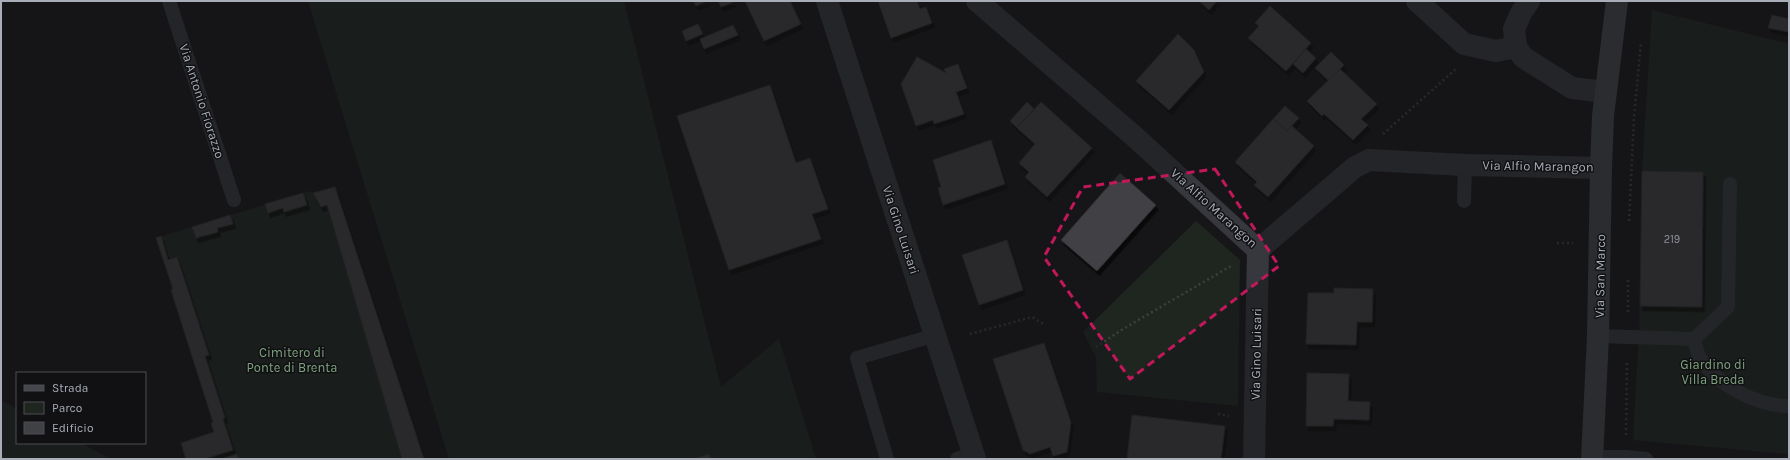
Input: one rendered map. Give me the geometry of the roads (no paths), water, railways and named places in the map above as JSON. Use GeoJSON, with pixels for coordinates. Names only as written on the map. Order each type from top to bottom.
{"type":"FeatureCollection","features":[{"type":"Feature","properties":{"kind":"main road","name":"Via San Marco"},"geometry":{"type":"LineString","coordinates":[[1592,458],[1598,336],[1601,168],[1605,92],[1617,1]]}},
{"type":"Feature","properties":{"kind":"street","name":"Via Gino Luisari"},"geometry":{"type":"LineString","coordinates":[[827,1],[936,335],[968,457]]}},
{"type":"Feature","properties":{"kind":"street","name":"Via Alfio Marangon"},"geometry":{"type":"LineString","coordinates":[[978,1],[1135,137],[1258,250],[1355,167],[1369,160],[1465,165],[1601,168]]}},
{"type":"Feature","properties":{"kind":"street"},"geometry":{"type":"LineString","coordinates":[[1417,1],[1464,44],[1496,50],[1516,47]]}},
{"type":"Feature","properties":{"kind":"street"},"geometry":{"type":"LineString","coordinates":[[1529,1],[1521,13],[1514,30],[1516,47],[1523,57],[1572,88],[1605,92]]}},
{"type":"Feature","properties":{"kind":"street","name":"Via Gino Luisari"},"geometry":{"type":"LineString","coordinates":[[1254,459],[1258,250]]}},
{"type":"Feature","properties":{"kind":"lane","name":"Via Antonio Fiorazzo"},"geometry":{"type":"LineString","coordinates":[[169,1],[234,200]]}},
{"type":"Feature","properties":{"kind":"lane"},"geometry":{"type":"LineString","coordinates":[[1464,201],[1465,165]]}},
{"type":"Feature","properties":{"kind":"lane"},"geometry":{"type":"LineString","coordinates":[[1598,336],[1694,338],[1728,308],[1730,184]]}},
{"type":"Feature","properties":{"kind":"lane"},"geometry":{"type":"LineString","coordinates":[[887,459],[857,358],[936,335]]}},
{"type":"Feature","properties":{"kind":"lane"},"geometry":{"type":"LineString","coordinates":[[1694,338],[1700,358],[1712,374],[1747,397],[1776,406],[1789,406]]}},
{"type":"Feature","properties":{"kind":"lane"},"geometry":{"type":"LineString","coordinates":[[1592,458],[1626,457],[1646,459]]}},
{"type":"Feature","properties":{"kind":"park label","name":"Cimitero di Ponte di Brenta"},"geometry":{"type":"Point","coordinates":[292,360]}},
{"type":"Feature","properties":{"kind":"park label","name":"Giardino di Villa Breda"},"geometry":{"type":"Point","coordinates":[1713,372]}}]}
